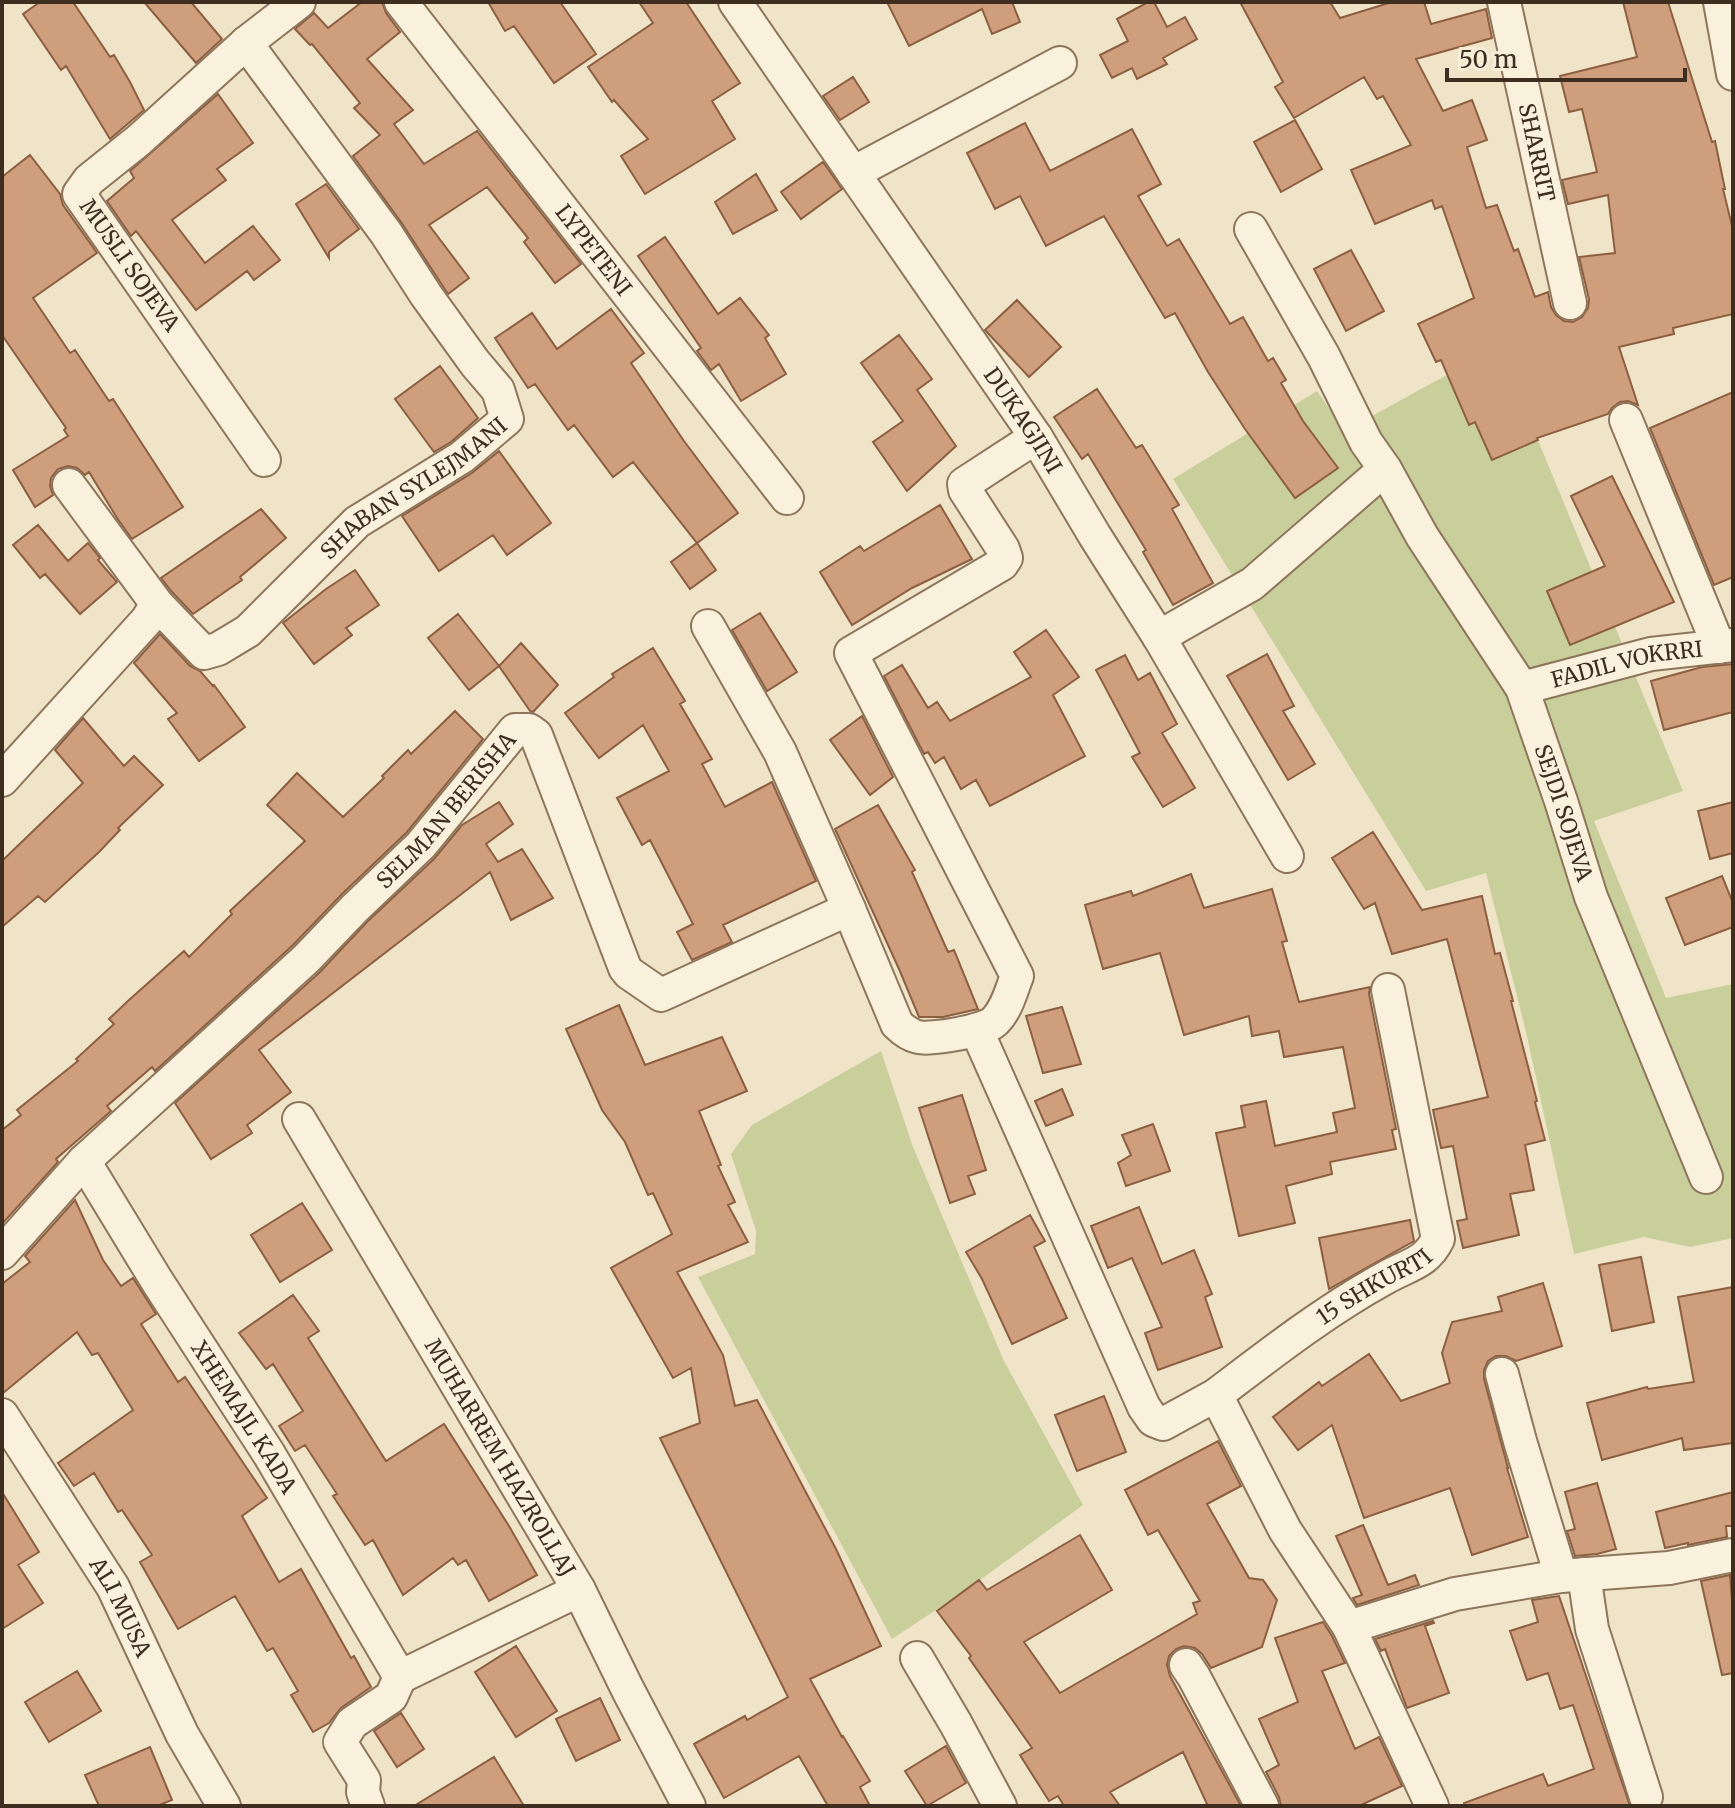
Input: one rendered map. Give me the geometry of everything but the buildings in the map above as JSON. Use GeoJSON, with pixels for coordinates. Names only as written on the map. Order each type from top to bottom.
{"type":"FeatureCollection","features":[{"type":"Feature","properties":{"kind":"street","name":"MUSLI SOJEVA"},"geometry":{"type":"LineString","coordinates":[[264,460],[79,194],[89,180],[139,140],[246,43],[299,2]]}},
{"type":"Feature","properties":{"kind":"street","name":"LYPETENI"},"geometry":{"type":"LineString","coordinates":[[401,2],[787,498]]}},
{"type":"Feature","properties":{"kind":"street","name":"DUKAGJINI"},"geometry":{"type":"LineString","coordinates":[[735,2],[1036,437],[1159,637],[1287,856]]}},
{"type":"Feature","properties":{"kind":"street","name":"SHARRIT"},"geometry":{"type":"LineString","coordinates":[[1504,2],[1570,303]]}},
{"type":"Feature","properties":{"kind":"street"},"geometry":{"type":"LineString","coordinates":[[1720,2],[1733,74]]}},
{"type":"Feature","properties":{"kind":"street","name":"SHABAN SYLEJMANI"},"geometry":{"type":"LineString","coordinates":[[69,485],[157,604],[204,653],[218,649],[248,631],[357,522],[462,457],[507,419],[498,390],[475,363],[386,233],[246,43]]}},
{"type":"Feature","properties":{"kind":"street"},"geometry":{"type":"LineString","coordinates":[[853,173],[1060,63]]}},
{"type":"Feature","properties":{"kind":"street","name":"SEJDI SOJEVA"},"geometry":{"type":"LineString","coordinates":[[1251,229],[1324,357],[1366,442],[1385,469],[1422,536],[1522,688],[1591,897],[1706,1177]]}},
{"type":"Feature","properties":{"kind":"street"},"geometry":{"type":"LineString","coordinates":[[1626,420],[1726,646]]}},
{"type":"Feature","properties":{"kind":"street"},"geometry":{"type":"LineString","coordinates":[[708,626],[780,752],[897,1024],[921,1038],[977,1031],[994,1023],[1004,1009],[1017,976],[851,653],[1002,564],[1006,558],[1003,549],[964,484],[1036,437]]}},
{"type":"Feature","properties":{"kind":"street"},"geometry":{"type":"LineString","coordinates":[[1159,637],[1252,584],[1385,469]]}},
{"type":"Feature","properties":{"kind":"street"},"geometry":{"type":"LineString","coordinates":[[2,780],[147,620],[157,604]]}},
{"type":"Feature","properties":{"kind":"street","name":"FADIL VOKRRI"},"geometry":{"type":"LineString","coordinates":[[1522,688],[1651,654],[1726,646]]}},
{"type":"Feature","properties":{"kind":"street","name":"SELMAN BERISHA"},"geometry":{"type":"LineString","coordinates":[[2,1253],[84,1161],[306,959],[421,845],[515,730],[529,730],[536,735],[625,968],[661,995],[849,909]]}},
{"type":"Feature","properties":{"kind":"street","name":"15 SHKURTI"},"geometry":{"type":"LineString","coordinates":[[977,1031],[1144,1407],[1153,1420],[1163,1424],[1216,1395],[1345,1301],[1432,1252],[1438,1239],[1388,990]]}},
{"type":"Feature","properties":{"kind":"street","name":"MUHARREM HAZROLLAJ"},"geometry":{"type":"LineString","coordinates":[[299,1119],[579,1590],[689,1806]]}},
{"type":"Feature","properties":{"kind":"street","name":"XHEMAJL KADA"},"geometry":{"type":"LineString","coordinates":[[84,1161],[269,1454],[400,1677]]}},
{"type":"Feature","properties":{"kind":"street"},"geometry":{"type":"LineString","coordinates":[[1502,1374],[1520,1441],[1592,1629],[1646,1797]]}},
{"type":"Feature","properties":{"kind":"street"},"geometry":{"type":"LineString","coordinates":[[1216,1395],[1285,1530],[1349,1627],[1432,1806]]}},
{"type":"Feature","properties":{"kind":"street","name":"ALI MUSA"},"geometry":{"type":"LineString","coordinates":[[2,1415],[113,1587],[182,1734],[224,1806]]}},
{"type":"Feature","properties":{"kind":"street"},"geometry":{"type":"LineString","coordinates":[[1349,1627],[1455,1594],[1572,1575],[1669,1568],[1733,1555]]}},
{"type":"Feature","properties":{"kind":"street"},"geometry":{"type":"LineString","coordinates":[[368,1806],[363,1792],[364,1780],[340,1742],[352,1723],[391,1697],[400,1677],[579,1590]]}},
{"type":"Feature","properties":{"kind":"street"},"geometry":{"type":"LineString","coordinates":[[917,1658],[1000,1806]]}},
{"type":"Feature","properties":{"kind":"street"},"geometry":{"type":"LineString","coordinates":[[1186,1665],[1262,1806]]}},
{"type":"Feature","properties":{"kind":"green space"},"geometry":{"type":"Polygon","coordinates":[[[1499,346],[1683,791],[1594,821],[1666,998],[1733,984],[1733,1238],[1690,1247],[1644,1237],[1574,1254],[1527,1036],[1486,873],[1426,891],[1173,479],[1317,391],[1345,431],[1499,346]]]}},
{"type":"Feature","properties":{"kind":"green space"},"geometry":{"type":"Polygon","coordinates":[[[881,1051],[913,1147],[1004,1361],[1083,1505],[969,1588],[892,1639],[698,1277],[755,1254],[756,1231],[731,1154],[752,1125],[881,1051]]]}}]}
